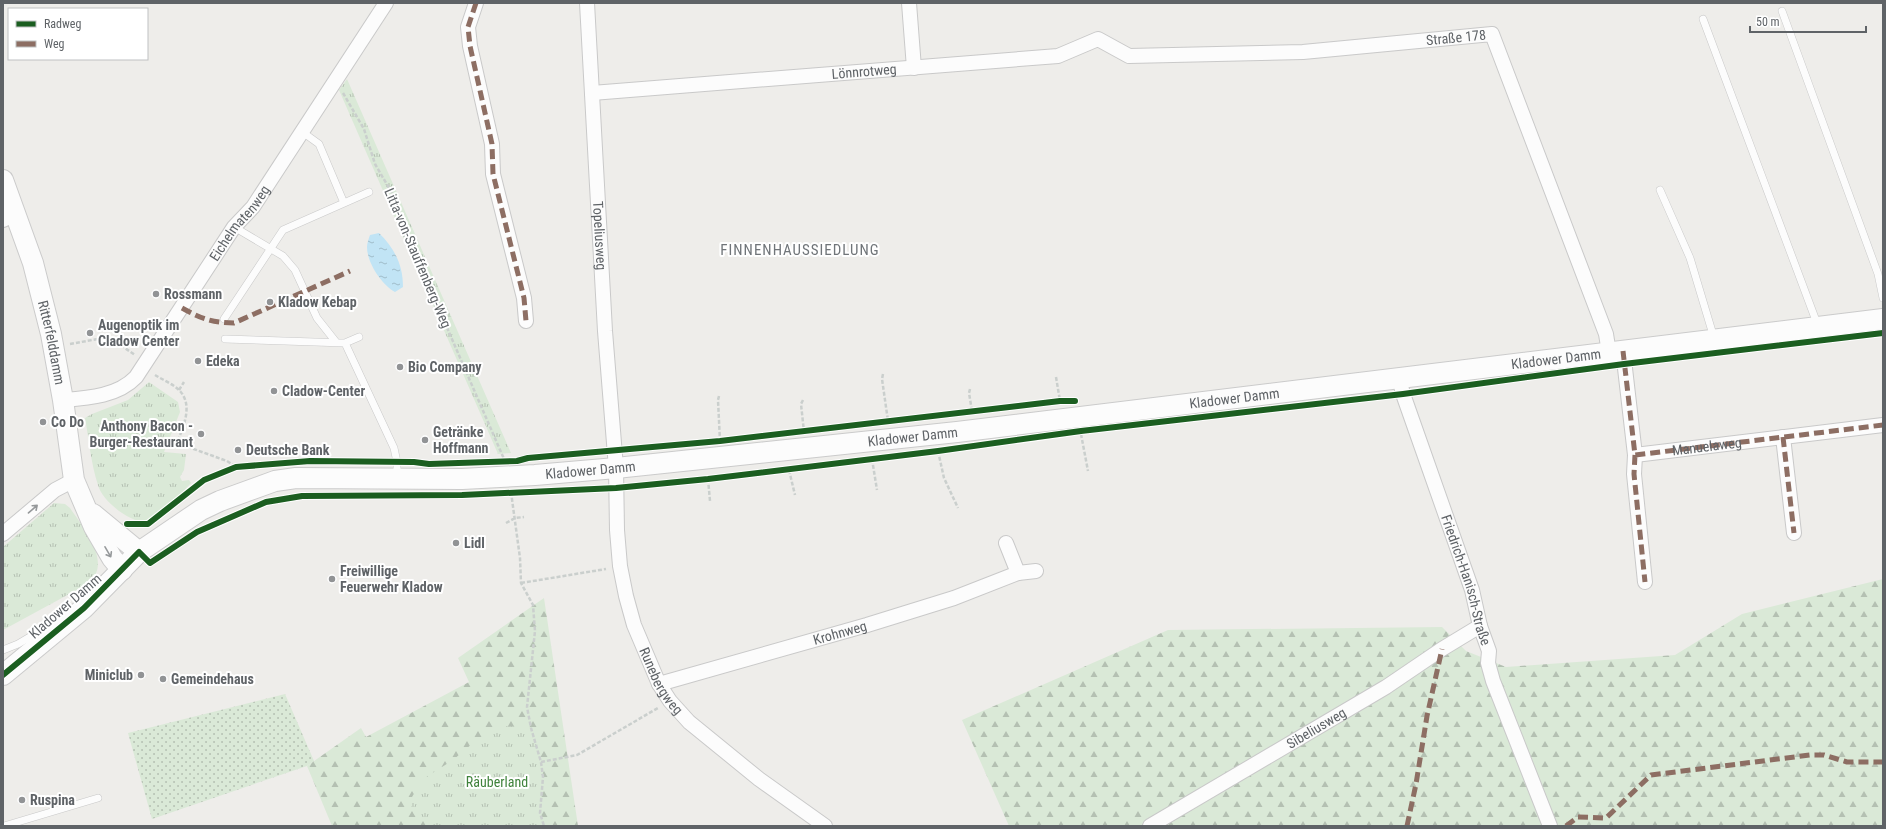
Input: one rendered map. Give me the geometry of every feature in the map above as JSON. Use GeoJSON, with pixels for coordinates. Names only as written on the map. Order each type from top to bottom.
{"type":"FeatureCollection","features":[{"type":"Feature","properties":{"kind":"main road","name":"Ritterfelddamm"},"geometry":{"type":"LineString","coordinates":[[3,180],[9,217],[33,263],[51,334],[63,400],[74,480],[94,527],[112,558],[122,570]]}},
{"type":"Feature","properties":{"kind":"main road","name":"Kladower Damm"},"geometry":{"type":"LineString","coordinates":[[3,675],[84,608],[139,552],[205,508],[275,481],[296,478],[462,479],[616,468],[956,432],[1883,319]]}},
{"type":"Feature","properties":{"kind":"main road","name":"Ritterfelddamm"},"geometry":{"type":"LineString","coordinates":[[86,507],[99,520],[139,552]]}},
{"type":"Feature","properties":{"kind":"street","name":"Eichelmatenweg"},"geometry":{"type":"LineString","coordinates":[[63,400],[114,392],[129,385],[144,365],[234,228],[253,207],[301,131],[386,3]]}},
{"type":"Feature","properties":{"kind":"street"},"geometry":{"type":"LineString","coordinates":[[476,3],[468,27],[470,46],[492,144],[493,174],[524,298],[526,322]]}},
{"type":"Feature","properties":{"kind":"street","name":"Topeliusweg"},"geometry":{"type":"LineString","coordinates":[[586,3],[605,332],[616,468]]}},
{"type":"Feature","properties":{"kind":"street"},"geometry":{"type":"LineString","coordinates":[[909,3],[914,68]]}},
{"type":"Feature","properties":{"kind":"street","name":"Straße 178"},"geometry":{"type":"LineString","coordinates":[[1129,56],[1304,52],[1492,34],[1606,334],[1616,352]]}},
{"type":"Feature","properties":{"kind":"street","name":"Lönnrotweg"},"geometry":{"type":"LineString","coordinates":[[592,93],[1058,56],[1098,39],[1129,56]]}},
{"type":"Feature","properties":{"kind":"street"},"geometry":{"type":"LineString","coordinates":[[1616,352],[1634,455],[1634,474],[1646,582]]}},
{"type":"Feature","properties":{"kind":"street","name":"Friedrich-Hanisch-Straße"},"geometry":{"type":"LineString","coordinates":[[1399,377],[1403,394],[1472,590],[1480,626],[1489,651],[1488,663],[1493,680],[1550,826]]}},
{"type":"Feature","properties":{"kind":"street","name":"Manuelaweg"},"geometry":{"type":"LineString","coordinates":[[1634,455],[1883,425]]}},
{"type":"Feature","properties":{"kind":"street"},"geometry":{"type":"LineString","coordinates":[[1783,438],[1794,533]]}},
{"type":"Feature","properties":{"kind":"street","name":"Runebergweg"},"geometry":{"type":"LineString","coordinates":[[616,468],[617,530],[620,566],[634,625],[659,684],[670,701],[689,722],[713,743],[759,779],[825,826]]}},
{"type":"Feature","properties":{"kind":"street"},"geometry":{"type":"LineString","coordinates":[[3,534],[55,490],[74,480]]}},
{"type":"Feature","properties":{"kind":"street"},"geometry":{"type":"LineString","coordinates":[[1006,543],[1018,573]]}},
{"type":"Feature","properties":{"kind":"street","name":"Krohnweg"},"geometry":{"type":"LineString","coordinates":[[659,684],[946,600],[1018,573],[1036,570]]}},
{"type":"Feature","properties":{"kind":"street","name":"Sibeliusweg"},"geometry":{"type":"LineString","coordinates":[[1150,826],[1386,687],[1442,649],[1480,626]]}},
{"type":"Feature","properties":{"kind":"lane"},"geometry":{"type":"LineString","coordinates":[[1782,12],[1878,274],[1883,298]]}},
{"type":"Feature","properties":{"kind":"lane"},"geometry":{"type":"LineString","coordinates":[[1703,19],[1819,327]]}},
{"type":"Feature","properties":{"kind":"lane"},"geometry":{"type":"LineString","coordinates":[[301,131],[319,144],[344,203]]}},
{"type":"Feature","properties":{"kind":"lane"},"geometry":{"type":"LineString","coordinates":[[1660,190],[1690,258],[1715,340]]}},
{"type":"Feature","properties":{"kind":"lane"},"geometry":{"type":"LineString","coordinates":[[224,319],[283,230],[369,192]]}},
{"type":"Feature","properties":{"kind":"lane"},"geometry":{"type":"LineString","coordinates":[[234,228],[283,256],[295,270],[317,318],[336,342]]}},
{"type":"Feature","properties":{"kind":"lane"},"geometry":{"type":"LineString","coordinates":[[225,339],[345,343],[359,336]]}},
{"type":"Feature","properties":{"kind":"lane"},"geometry":{"type":"LineString","coordinates":[[345,343],[394,448],[397,462],[397,479]]}},
{"type":"Feature","properties":{"kind":"lane"},"geometry":{"type":"LineString","coordinates":[[3,650],[18,644],[68,614],[84,608]]}},
{"type":"Feature","properties":{"kind":"lane"},"geometry":{"type":"LineString","coordinates":[[4,826],[98,798]]}},
{"type":"Feature","properties":{"kind":"path"},"geometry":{"type":"LineString","coordinates":[[70,344],[108,337],[179,390],[185,398],[187,409],[185,422],[177,443],[227,461],[236,467]]}},
{"type":"Feature","properties":{"kind":"path"},"geometry":{"type":"LineString","coordinates":[[883,374],[882,379],[888,421]]}},
{"type":"Feature","properties":{"kind":"path"},"geometry":{"type":"LineString","coordinates":[[1056,377],[1060,401]]}},
{"type":"Feature","properties":{"kind":"path"},"geometry":{"type":"LineString","coordinates":[[179,390],[184,382]]}},
{"type":"Feature","properties":{"kind":"path"},"geometry":{"type":"LineString","coordinates":[[970,389],[969,393],[972,411]]}},
{"type":"Feature","properties":{"kind":"path"},"geometry":{"type":"LineString","coordinates":[[719,396],[720,441]]}},
{"type":"Feature","properties":{"kind":"path"},"geometry":{"type":"LineString","coordinates":[[803,400],[801,404],[804,432]]}},
{"type":"Feature","properties":{"kind":"path"},"geometry":{"type":"LineString","coordinates":[[1081,431],[1088,471]]}},
{"type":"Feature","properties":{"kind":"path"},"geometry":{"type":"LineString","coordinates":[[938,452],[944,478],[958,508]]}},
{"type":"Feature","properties":{"kind":"path"},"geometry":{"type":"LineString","coordinates":[[872,459],[877,490]]}},
{"type":"Feature","properties":{"kind":"path"},"geometry":{"type":"LineString","coordinates":[[789,470],[795,495]]}},
{"type":"Feature","properties":{"kind":"path"},"geometry":{"type":"LineString","coordinates":[[708,479],[710,501]]}},
{"type":"Feature","properties":{"kind":"path"},"geometry":{"type":"LineString","coordinates":[[511,492],[520,558],[521,583],[533,605],[535,631],[527,707],[530,728],[541,762],[543,777],[540,813],[544,826]]}},
{"type":"Feature","properties":{"kind":"path"},"geometry":{"type":"LineString","coordinates":[[506,523],[515,518],[524,517]]}},
{"type":"Feature","properties":{"kind":"path"},"geometry":{"type":"LineString","coordinates":[[521,583],[620,566]]}},
{"type":"Feature","properties":{"kind":"path"},"geometry":{"type":"LineString","coordinates":[[541,762],[577,755],[670,701]]}},
{"type":"Feature","properties":{"kind":"green space"},"geometry":{"type":"Polygon","coordinates":[[[347,79],[511,453],[498,454],[339,90],[347,79]]]}},
{"type":"Feature","properties":{"kind":"green space"},"geometry":{"type":"Polygon","coordinates":[[[149,382],[178,402],[180,412],[164,452],[186,454],[184,470],[180,477],[182,481],[189,480],[191,483],[180,495],[148,522],[141,522],[118,510],[105,498],[101,491],[98,485],[90,452],[85,418],[128,400],[149,382]]]}},
{"type":"Feature","properties":{"kind":"green space"},"geometry":{"type":"Polygon","coordinates":[[[54,503],[65,504],[70,508],[83,527],[95,548],[98,559],[97,569],[93,578],[84,586],[3,630],[3,547],[54,503]]]}},
{"type":"Feature","properties":{"kind":"green space"},"geometry":{"type":"Polygon","coordinates":[[[1883,579],[1883,826],[1009,826],[962,720],[1168,630],[1442,627],[1466,651],[1506,667],[1675,655],[1742,614],[1883,579]]]}},
{"type":"Feature","properties":{"kind":"green space"},"geometry":{"type":"Polygon","coordinates":[[[544,598],[578,826],[332,826],[307,766],[361,728],[366,737],[469,682],[458,658],[544,598]]]}},
{"type":"Feature","properties":{"kind":"green space"},"geometry":{"type":"Polygon","coordinates":[[[285,694],[314,761],[307,766],[152,819],[128,733],[285,694]]]}},
{"type":"Feature","properties":{"kind":"green space","name":"Räuberland"},"geometry":{"type":"Polygon","coordinates":[[[505,726],[531,728],[540,758],[543,777],[541,812],[544,826],[433,826],[414,814],[411,807],[412,797],[423,779],[453,760],[479,738],[505,726]]]}},
{"type":"Feature","properties":{"kind":"water"},"geometry":{"type":"Polygon","coordinates":[[[379,233],[390,245],[400,264],[403,287],[395,292],[380,279],[372,266],[368,253],[367,245],[370,235],[379,233]]]}},
{"type":"Feature","properties":{"kind":"marked path"},"geometry":{"type":"LineString","coordinates":[[476,3],[468,27],[470,46],[492,144],[493,174],[524,298],[526,321]]}},
{"type":"Feature","properties":{"kind":"marked path"},"geometry":{"type":"LineString","coordinates":[[182,308],[206,319],[234,323],[350,271]]}},
{"type":"Feature","properties":{"kind":"marked path"},"geometry":{"type":"LineString","coordinates":[[1623,351],[1635,455],[1883,425]]}},
{"type":"Feature","properties":{"kind":"marked path"},"geometry":{"type":"LineString","coordinates":[[1783,437],[1794,533]]}},
{"type":"Feature","properties":{"kind":"marked path"},"geometry":{"type":"LineString","coordinates":[[1635,455],[1634,474],[1645,582]]}},
{"type":"Feature","properties":{"kind":"marked path"},"geometry":{"type":"LineString","coordinates":[[1407,826],[1416,784],[1427,716],[1442,649]]}},
{"type":"Feature","properties":{"kind":"marked path"},"geometry":{"type":"LineString","coordinates":[[1566,826],[1578,817],[1606,818],[1651,775],[1810,755],[1824,755],[1847,762],[1883,762]]}},
{"type":"Feature","properties":{"kind":"cycle path"},"geometry":{"type":"LineString","coordinates":[[3,675],[84,608],[139,552],[150,563],[197,532],[266,502],[302,496],[462,495],[616,488],[708,479],[938,451],[1081,431],[1403,394],[1624,364],[1883,333]]}},
{"type":"Feature","properties":{"kind":"cycle path"},"geometry":{"type":"LineString","coordinates":[[127,524],[148,524],[204,480],[236,467],[310,461],[414,462],[429,464],[517,461],[528,458],[720,441],[1060,401],[1075,401]]}},
{"type":"Feature","properties":{"kind":"place","name":"Rossmann"},"geometry":{"type":"Point","coordinates":[156,294]}},
{"type":"Feature","properties":{"kind":"place","name":"Kladow Kebap"},"geometry":{"type":"Point","coordinates":[270,302]}},
{"type":"Feature","properties":{"kind":"place","name":"Augenoptik im Cladow Center"},"geometry":{"type":"Point","coordinates":[90,333]}},
{"type":"Feature","properties":{"kind":"place","name":"Edeka"},"geometry":{"type":"Point","coordinates":[198,361]}},
{"type":"Feature","properties":{"kind":"place","name":"Bio Company"},"geometry":{"type":"Point","coordinates":[400,367]}},
{"type":"Feature","properties":{"kind":"place","name":"Cladow-Center"},"geometry":{"type":"Point","coordinates":[274,391]}},
{"type":"Feature","properties":{"kind":"place","name":"Co Do"},"geometry":{"type":"Point","coordinates":[43,422]}},
{"type":"Feature","properties":{"kind":"place","name":"Anthony Bacon - Burger-Restaurant"},"geometry":{"type":"Point","coordinates":[201,434]}},
{"type":"Feature","properties":{"kind":"place","name":"Getränke Hoffmann"},"geometry":{"type":"Point","coordinates":[425,440]}},
{"type":"Feature","properties":{"kind":"place","name":"Deutsche Bank"},"geometry":{"type":"Point","coordinates":[238,450]}},
{"type":"Feature","properties":{"kind":"place","name":"Lidl"},"geometry":{"type":"Point","coordinates":[456,543]}},
{"type":"Feature","properties":{"kind":"place","name":"Freiwillige Feuerwehr Kladow"},"geometry":{"type":"Point","coordinates":[332,579]}},
{"type":"Feature","properties":{"kind":"place","name":"Miniclub"},"geometry":{"type":"Point","coordinates":[141,675]}},
{"type":"Feature","properties":{"kind":"place","name":"Gemeindehaus"},"geometry":{"type":"Point","coordinates":[163,679]}},
{"type":"Feature","properties":{"kind":"place","name":"Ruspina"},"geometry":{"type":"Point","coordinates":[22,800]}},
{"type":"Feature","properties":{"kind":"district","name":"FINNENHAUSSIEDLUNG"},"geometry":{"type":"Point","coordinates":[800,250]}}]}
